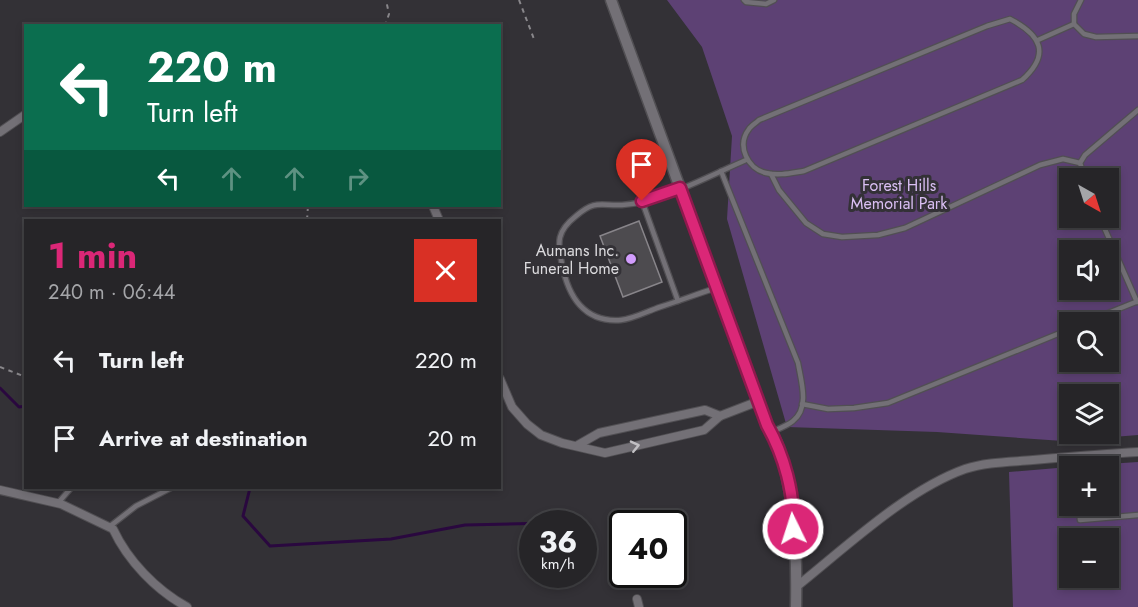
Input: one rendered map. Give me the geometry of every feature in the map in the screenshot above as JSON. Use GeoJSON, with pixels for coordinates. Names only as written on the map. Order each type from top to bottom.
{"type":"FeatureCollection","features":[{"type":"Feature","properties":{"kind":"street"},"geometry":{"type":"LineString","coordinates":[[611,0],[716,287],[778,445],[790,491],[794,518],[796,607]]}},
{"type":"Feature","properties":{"kind":"street"},"geometry":{"type":"LineString","coordinates":[[0,132],[24,115]]}},
{"type":"Feature","properties":{"kind":"street"},"geometry":{"type":"LineString","coordinates":[[501,381],[513,407],[527,424],[541,435],[562,443],[579,445],[605,453],[704,430],[720,416],[759,401]]}},
{"type":"Feature","properties":{"kind":"street"},"geometry":{"type":"LineString","coordinates":[[579,445],[600,433],[705,410],[720,416]]}},
{"type":"Feature","properties":{"kind":"street"},"geometry":{"type":"LineString","coordinates":[[1087,456],[1138,452]]}},
{"type":"Feature","properties":{"kind":"street"},"geometry":{"type":"LineString","coordinates":[[796,587],[872,526],[943,479],[984,465],[1059,458]]}},
{"type":"Feature","properties":{"kind":"street"},"geometry":{"type":"LineString","coordinates":[[0,490],[58,503],[113,529],[121,545],[150,579],[169,596],[187,607]]}},
{"type":"Feature","properties":{"kind":"lane"},"geometry":{"type":"LineString","coordinates":[[744,0],[766,4],[774,0]]}},
{"type":"Feature","properties":{"kind":"lane"},"geometry":{"type":"LineString","coordinates":[[1082,0],[1074,14],[1074,24],[1084,34],[1096,37],[1138,36]]}},
{"type":"Feature","properties":{"kind":"lane"},"geometry":{"type":"LineString","coordinates":[[1010,19],[1025,27],[1038,40],[1039,56],[1035,69],[1022,80],[804,171],[782,175],[771,174],[755,170],[746,160],[744,145],[747,130],[759,120],[987,26],[1010,19]]}},
{"type":"Feature","properties":{"kind":"lane"},"geometry":{"type":"LineString","coordinates":[[1038,40],[1074,24]]}},
{"type":"Feature","properties":{"kind":"lane"},"geometry":{"type":"LineString","coordinates":[[1081,168],[1080,164],[1085,154],[1138,110]]}},
{"type":"Feature","properties":{"kind":"lane"},"geometry":{"type":"LineString","coordinates":[[771,174],[779,190],[806,223],[823,234],[842,237],[878,235],[905,228],[1040,165],[1063,159],[1080,164]]}},
{"type":"Feature","properties":{"kind":"lane"},"geometry":{"type":"LineString","coordinates":[[716,287],[622,320],[603,319],[586,311],[574,300],[568,289],[558,247],[559,236],[568,223],[591,206],[605,203],[621,205],[642,201],[680,188],[746,160]]}},
{"type":"Feature","properties":{"kind":"lane"},"geometry":{"type":"LineString","coordinates":[[721,171],[798,363],[804,393],[801,412],[794,421],[771,432]]}},
{"type":"Feature","properties":{"kind":"lane"},"geometry":{"type":"LineString","coordinates":[[642,201],[678,301]]}},
{"type":"Feature","properties":{"kind":"lane"},"geometry":{"type":"LineString","coordinates":[[1105,228],[1138,301],[1111,312]]}},
{"type":"Feature","properties":{"kind":"lane"},"geometry":{"type":"LineString","coordinates":[[802,404],[828,409],[888,403],[1059,333]]}},
{"type":"Feature","properties":{"kind":"lane"},"geometry":{"type":"LineString","coordinates":[[58,503],[70,489]]}},
{"type":"Feature","properties":{"kind":"lane"},"geometry":{"type":"LineString","coordinates":[[109,527],[136,506],[169,489]]}},
{"type":"Feature","properties":{"kind":"lane"},"geometry":{"type":"LineString","coordinates":[[1080,516],[1080,520],[1138,515]]}},
{"type":"Feature","properties":{"kind":"path"},"geometry":{"type":"LineString","coordinates":[[386,0],[389,14],[386,24]]}},
{"type":"Feature","properties":{"kind":"path"},"geometry":{"type":"LineString","coordinates":[[519,0],[534,39]]}},
{"type":"Feature","properties":{"kind":"path"},"geometry":{"type":"LineString","coordinates":[[0,367],[24,375]]}},
{"type":"Feature","properties":{"kind":"green space","name":"Forest Hills Memorial Park"},"geometry":{"type":"Polygon","coordinates":[[[667,0],[1138,0],[1138,435],[1119,437],[1119,384],[1059,384],[1059,441],[937,432],[787,427],[727,219],[732,136],[702,47],[667,0]]]}},
{"type":"Feature","properties":{"kind":"green space"},"geometry":{"type":"Polygon","coordinates":[[[1138,462],[1138,607],[1013,607],[1009,472],[1059,468],[1059,516],[1119,516],[1119,463],[1138,462]]]}},
{"type":"Feature","properties":{"kind":"building","name":"Aumans Inc. Funeral Home"},"geometry":{"type":"Polygon","coordinates":[[[639,221],[662,282],[623,297],[600,236],[639,221]]]}},
{"type":"Feature","properties":{"kind":"waterway"},"geometry":{"type":"LineString","coordinates":[[0,388],[19,407],[24,406]]}},
{"type":"Feature","properties":{"kind":"waterway"},"geometry":{"type":"LineString","coordinates":[[250,489],[243,516],[270,546],[391,539],[465,525],[519,524]]}},
{"type":"Feature","properties":{"kind":"place","name":"Aumans Inc. Funeral Home"},"geometry":{"type":"Point","coordinates":[631,259]}},
{"type":"Feature","properties":{"kind":"route"},"geometry":{"type":"LineString","coordinates":[[642,201],[680,188],[767,425],[778,445],[790,491],[794,518],[793,529]]}}]}
